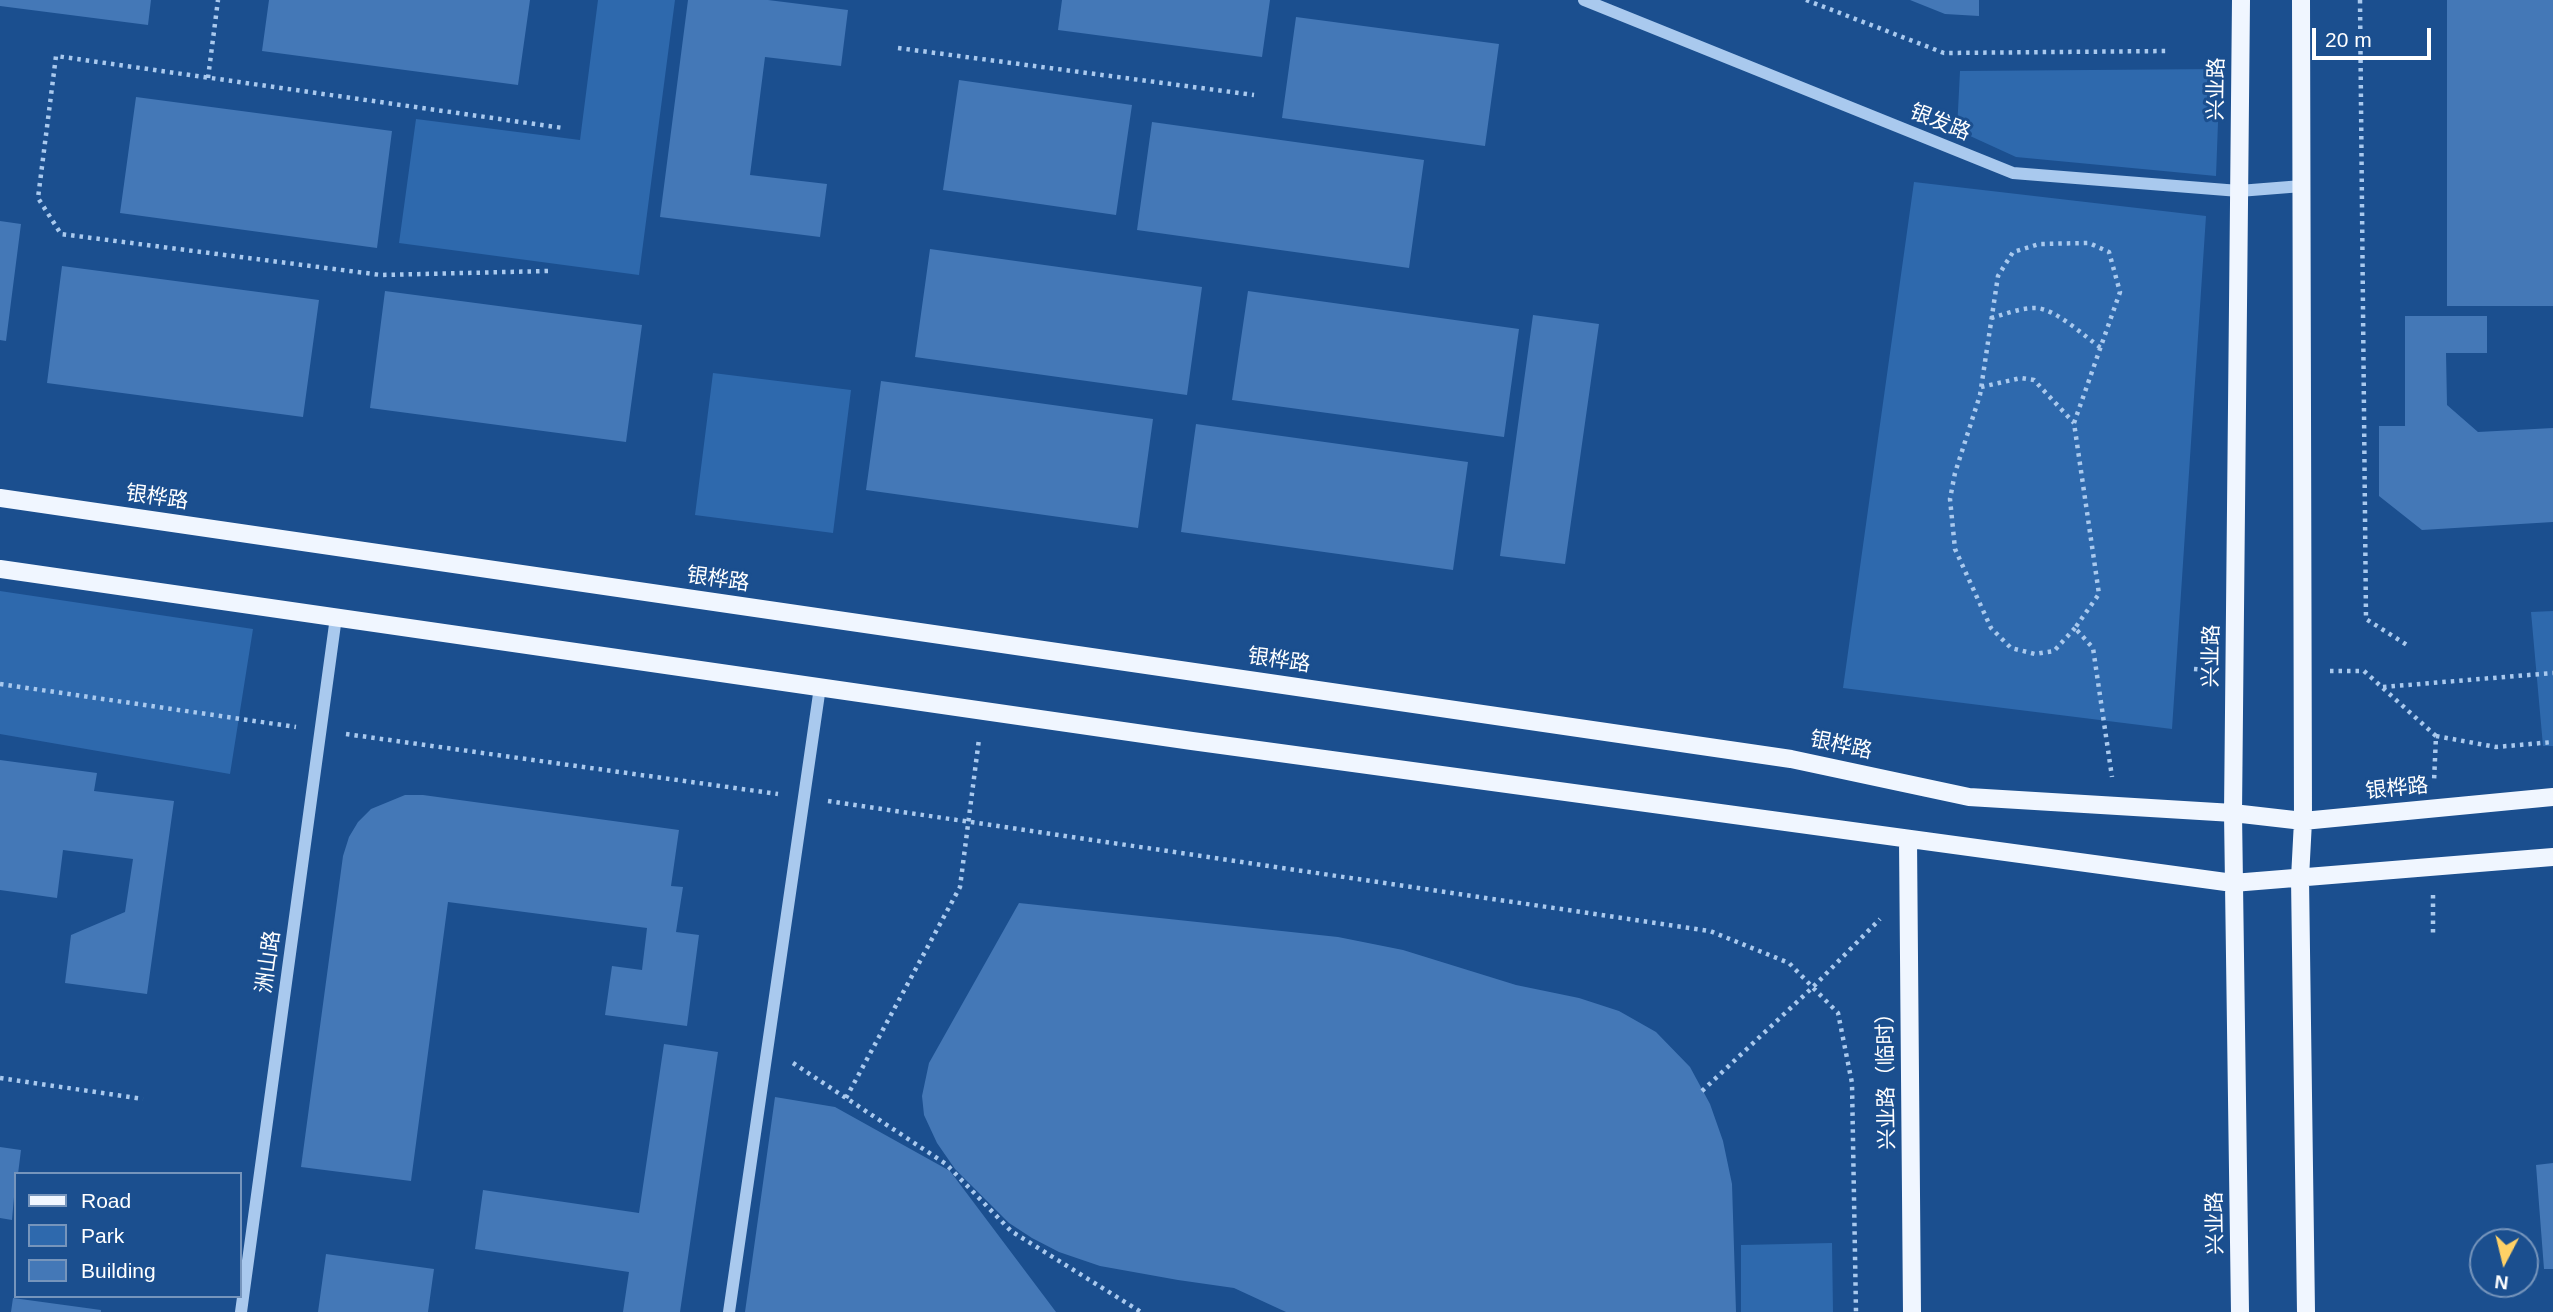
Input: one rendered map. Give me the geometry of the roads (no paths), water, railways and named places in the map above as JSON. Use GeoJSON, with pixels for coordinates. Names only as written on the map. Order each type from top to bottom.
{"type":"FeatureCollection","features":[{"type":"Feature","properties":{"kind":"main road","name":"兴业路"},"geometry":{"type":"LineString","coordinates":[[2240,1312],[2233,813],[2241,0]]}},
{"type":"Feature","properties":{"kind":"main road"},"geometry":{"type":"LineString","coordinates":[[2301,0],[2303,821],[2300,878],[2306,1312]]}},
{"type":"Feature","properties":{"kind":"main road","name":"银桦路"},"geometry":{"type":"LineString","coordinates":[[0,498],[1777,757],[1969,797],[2233,813],[2303,821],[2553,797]]}},
{"type":"Feature","properties":{"kind":"main road"},"geometry":{"type":"LineString","coordinates":[[0,569],[983,711],[2233,883],[2553,857]]}},
{"type":"Feature","properties":{"kind":"main road","name":"兴业路（临时）"},"geometry":{"type":"LineString","coordinates":[[1908,839],[1912,1312]]}},
{"type":"Feature","properties":{"kind":"street","name":"银发路"},"geometry":{"type":"LineString","coordinates":[[1584,0],[2013,173],[2239,191],[2302,186]]}},
{"type":"Feature","properties":{"kind":"street","name":"洲山路"},"geometry":{"type":"LineString","coordinates":[[241,1312],[336,617]]}},
{"type":"Feature","properties":{"kind":"street"},"geometry":{"type":"LineString","coordinates":[[729,1312],[820,687]]}}]}
